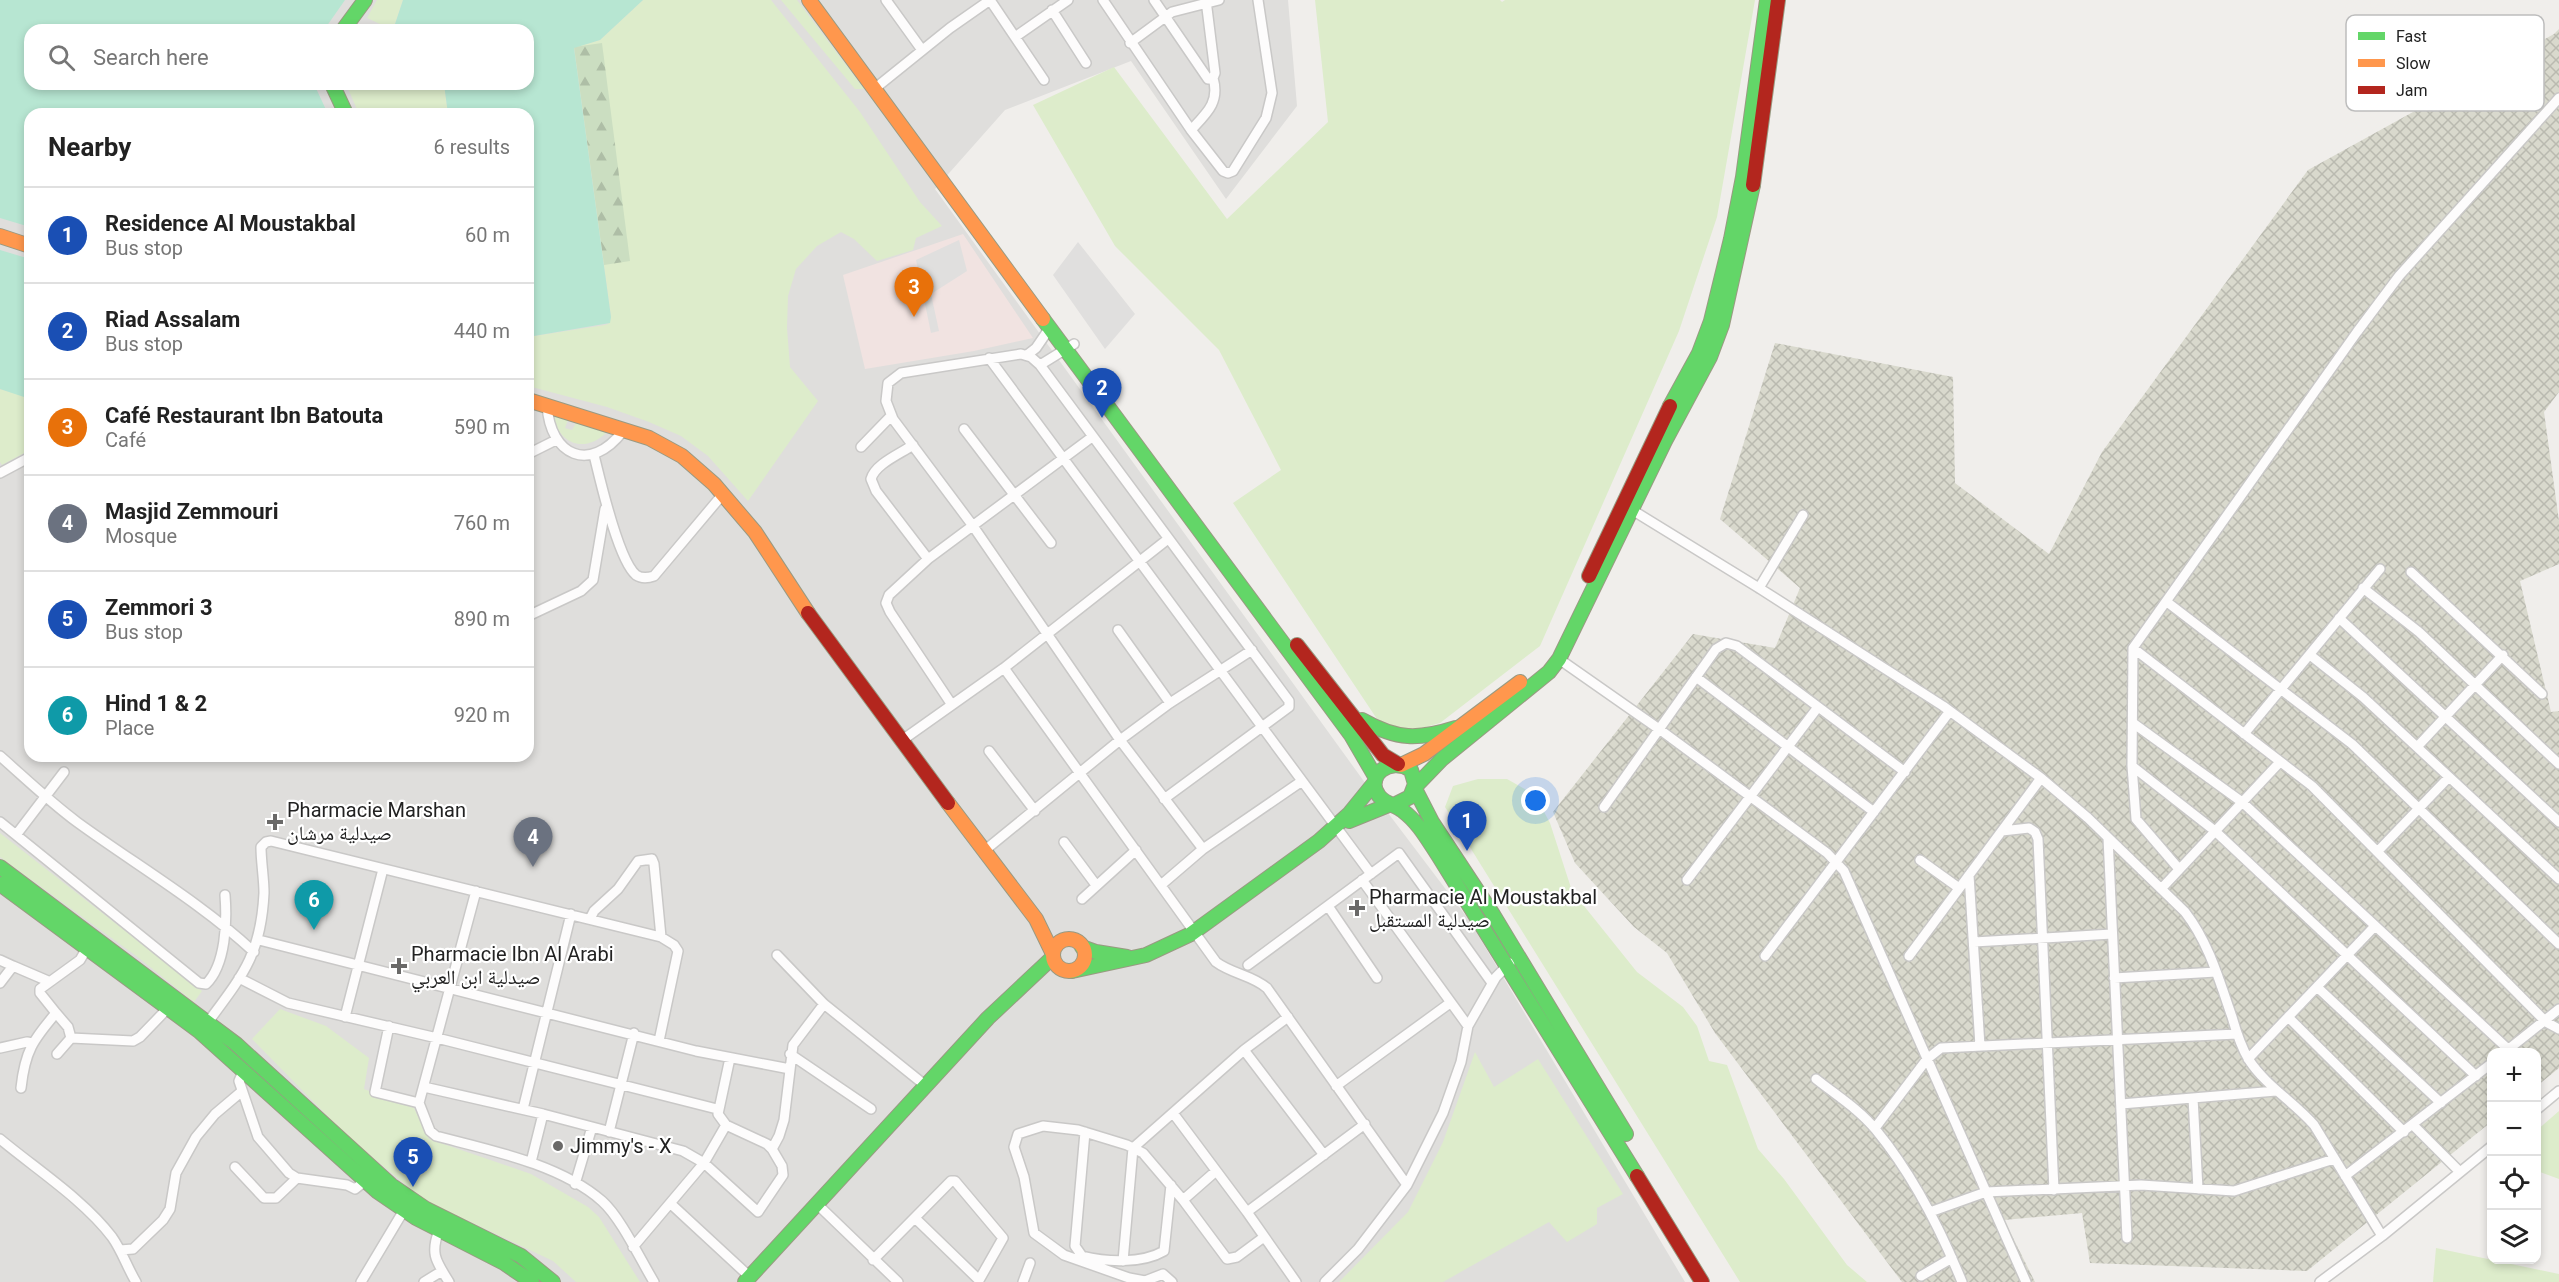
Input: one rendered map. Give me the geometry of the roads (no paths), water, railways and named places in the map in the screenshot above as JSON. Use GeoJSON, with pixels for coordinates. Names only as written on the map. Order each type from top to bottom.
{"type":"FeatureCollection","features":[{"type":"Feature","properties":{"kind":"main road"},"geometry":{"type":"LineString","coordinates":[[347,24],[365,0]]}},
{"type":"Feature","properties":{"kind":"main road"},"geometry":{"type":"LineString","coordinates":[[809,0],[878,87],[1312,685],[1352,735],[1375,780],[1378,795],[1406,813],[1422,831],[1513,960],[1715,1282]]}},
{"type":"Feature","properties":{"kind":"main road"},"geometry":{"type":"LineString","coordinates":[[821,0],[878,87],[1049,329],[1069,348],[1383,754],[1412,773],[1415,788],[1432,822],[1702,1282]]}},
{"type":"Feature","properties":{"kind":"main road"},"geometry":{"type":"LineString","coordinates":[[1337,828],[1362,801],[1381,770],[1424,754],[1535,670],[1551,653],[1622,504],[1703,344],[1711,321],[1733,228],[1767,0]]}},
{"type":"Feature","properties":{"kind":"main road"},"geometry":{"type":"LineString","coordinates":[[1023,987],[1043,978],[1069,971],[1105,966],[1167,947],[1196,931],[1337,828],[1370,811],[1407,801],[1415,788],[1442,759],[1549,672],[1559,659],[1665,441],[1710,357],[1722,325],[1754,179],[1778,0]]}},
{"type":"Feature","properties":{"kind":"main road"},"geometry":{"type":"LineString","coordinates":[[335,90],[343,108]]}},
{"type":"Feature","properties":{"kind":"main road"},"geometry":{"type":"LineString","coordinates":[[0,236],[24,244]]}},
{"type":"Feature","properties":{"kind":"main road"},"geometry":{"type":"LineString","coordinates":[[534,402],[649,438],[682,456],[723,494],[755,532],[800,602],[901,741],[1036,919],[1058,966],[1069,971]]}},
{"type":"Feature","properties":{"kind":"main road"},"geometry":{"type":"LineString","coordinates":[[1353,714],[1381,731],[1403,738],[1418,739],[1456,728]]}},
{"type":"Feature","properties":{"kind":"main road"},"geometry":{"type":"LineString","coordinates":[[0,867],[236,1044],[392,1185],[426,1209],[521,1256],[553,1282]]}},
{"type":"Feature","properties":{"kind":"main road"},"geometry":{"type":"LineString","coordinates":[[0,884],[200,1031],[365,1180],[404,1210],[493,1257],[532,1282]]}},
{"type":"Feature","properties":{"kind":"main road"},"geometry":{"type":"LineString","coordinates":[[1036,919],[1056,935],[1082,947],[1096,952],[1132,957]]}},
{"type":"Feature","properties":{"kind":"main road"},"geometry":{"type":"LineString","coordinates":[[748,1279],[988,1018],[1053,956],[1057,946],[1069,940]]}},
{"type":"Feature","properties":{"kind":"main road"},"geometry":{"type":"LineString","coordinates":[[1069,971],[1083,962],[1082,947]]}},
{"type":"Feature","properties":{"kind":"street"},"geometry":{"type":"LineString","coordinates":[[886,0],[922,50]]}},
{"type":"Feature","properties":{"kind":"street"},"geometry":{"type":"LineString","coordinates":[[878,87],[922,50],[990,0],[1044,80]]}},
{"type":"Feature","properties":{"kind":"street"},"geometry":{"type":"LineString","coordinates":[[1015,37],[1068,0]]}},
{"type":"Feature","properties":{"kind":"street"},"geometry":{"type":"LineString","coordinates":[[1103,0],[1191,130],[1223,171],[1228,173],[1233,171],[1266,118],[1272,93],[1258,0]]}},
{"type":"Feature","properties":{"kind":"street"},"geometry":{"type":"LineString","coordinates":[[1154,0],[1169,14],[1204,75],[1208,79],[1213,78]]}},
{"type":"Feature","properties":{"kind":"street"},"geometry":{"type":"LineString","coordinates":[[1169,14],[1171,0]]}},
{"type":"Feature","properties":{"kind":"street"},"geometry":{"type":"LineString","coordinates":[[1131,43],[1169,14],[1206,1],[1219,0]]}},
{"type":"Feature","properties":{"kind":"street"},"geometry":{"type":"LineString","coordinates":[[1191,130],[1214,101],[1216,91],[1206,1]]}},
{"type":"Feature","properties":{"kind":"street"},"geometry":{"type":"LineString","coordinates":[[1052,10],[1086,63]]}},
{"type":"Feature","properties":{"kind":"street"},"geometry":{"type":"LineString","coordinates":[[2179,869],[2136,819],[2132,766],[2133,648],[2350,341],[2399,276],[2559,98]]}},
{"type":"Feature","properties":{"kind":"street"},"geometry":{"type":"LineString","coordinates":[[1049,329],[1036,348],[1027,355],[989,358],[897,374],[890,380],[887,387],[886,400],[891,416],[973,526],[1120,740],[1203,849]]}},
{"type":"Feature","properties":{"kind":"street"},"geometry":{"type":"LineString","coordinates":[[1040,365],[1069,348]]}},
{"type":"Feature","properties":{"kind":"street"},"geometry":{"type":"LineString","coordinates":[[1027,355],[1040,365],[1290,704],[1263,728],[1164,799]]}},
{"type":"Feature","properties":{"kind":"street"},"geometry":{"type":"LineString","coordinates":[[989,358],[1371,874]]}},
{"type":"Feature","properties":{"kind":"street"},"geometry":{"type":"LineString","coordinates":[[547,405],[551,432],[556,440],[576,454],[594,455],[614,443],[623,430]]}},
{"type":"Feature","properties":{"kind":"street"},"geometry":{"type":"LineString","coordinates":[[861,447],[891,416]]}},
{"type":"Feature","properties":{"kind":"street"},"geometry":{"type":"LineString","coordinates":[[964,429],[1051,543]]}},
{"type":"Feature","properties":{"kind":"street"},"geometry":{"type":"LineString","coordinates":[[952,705],[890,612],[886,603],[889,595],[928,559],[1092,437]]}},
{"type":"Feature","properties":{"kind":"street"},"geometry":{"type":"LineString","coordinates":[[534,451],[556,440]]}},
{"type":"Feature","properties":{"kind":"street"},"geometry":{"type":"LineString","coordinates":[[913,446],[880,467],[871,479],[876,491],[928,559]]}},
{"type":"Feature","properties":{"kind":"street"},"geometry":{"type":"LineString","coordinates":[[594,455],[606,507],[628,564],[635,574],[648,578],[654,576],[723,494]]}},
{"type":"Feature","properties":{"kind":"street"},"geometry":{"type":"LineString","coordinates":[[0,473],[24,460]]}},
{"type":"Feature","properties":{"kind":"street"},"geometry":{"type":"LineString","coordinates":[[534,613],[581,591],[593,580],[606,507]]}},
{"type":"Feature","properties":{"kind":"street"},"geometry":{"type":"LineString","coordinates":[[1632,510],[1759,588],[1950,711],[2041,778],[2185,912],[2198,929],[2248,1059],[2276,1091],[2301,1110],[2314,1125],[2382,1236]]}},
{"type":"Feature","properties":{"kind":"street"},"geometry":{"type":"LineString","coordinates":[[1759,588],[1803,515]]}},
{"type":"Feature","properties":{"kind":"street"},"geometry":{"type":"LineString","coordinates":[[901,741],[1004,668],[1168,539]]}},
{"type":"Feature","properties":{"kind":"street"},"geometry":{"type":"LineString","coordinates":[[2244,734],[2380,569]]}},
{"type":"Feature","properties":{"kind":"street"},"geometry":{"type":"LineString","coordinates":[[2411,572],[2503,655],[2542,694]]}},
{"type":"Feature","properties":{"kind":"street"},"geometry":{"type":"LineString","coordinates":[[2363,588],[2419,632],[2559,764]]}},
{"type":"Feature","properties":{"kind":"street"},"geometry":{"type":"LineString","coordinates":[[2167,602],[2352,744],[2559,944]]}},
{"type":"Feature","properties":{"kind":"street"},"geometry":{"type":"LineString","coordinates":[[2339,618],[2559,822]]}},
{"type":"Feature","properties":{"kind":"street"},"geometry":{"type":"LineString","coordinates":[[1118,630],[1170,703]]}},
{"type":"Feature","properties":{"kind":"street"},"geometry":{"type":"LineString","coordinates":[[1604,807],[1720,645],[1732,643],[1905,772]]}},
{"type":"Feature","properties":{"kind":"street"},"geometry":{"type":"LineString","coordinates":[[2133,648],[2312,786],[2546,1022],[2559,1029]]}},
{"type":"Feature","properties":{"kind":"street"},"geometry":{"type":"LineString","coordinates":[[984,851],[1120,740],[1170,703],[1252,650]]}},
{"type":"Feature","properties":{"kind":"street"},"geometry":{"type":"LineString","coordinates":[[2310,654],[2363,698],[2559,879]]}},
{"type":"Feature","properties":{"kind":"street"},"geometry":{"type":"LineString","coordinates":[[2417,747],[2503,655]]}},
{"type":"Feature","properties":{"kind":"street"},"geometry":{"type":"LineString","coordinates":[[1559,659],[1659,729],[1836,862],[1848,880],[2026,1282]]}},
{"type":"Feature","properties":{"kind":"street"},"geometry":{"type":"LineString","coordinates":[[1004,668],[1196,931],[1216,962],[1231,971],[1260,982],[1288,1017],[1407,1185]]}},
{"type":"Feature","properties":{"kind":"street"},"geometry":{"type":"LineString","coordinates":[[1696,677],[1874,812]]}},
{"type":"Feature","properties":{"kind":"street"},"geometry":{"type":"LineString","coordinates":[[1687,880],[1818,707]]}},
{"type":"Feature","properties":{"kind":"street"},"geometry":{"type":"LineString","coordinates":[[1765,956],[1950,711]]}},
{"type":"Feature","properties":{"kind":"street"},"geometry":{"type":"LineString","coordinates":[[2133,723],[2196,766],[2242,802],[2504,1048]]}},
{"type":"Feature","properties":{"kind":"street"},"geometry":{"type":"LineString","coordinates":[[989,751],[1035,811]]}},
{"type":"Feature","properties":{"kind":"street"},"geometry":{"type":"LineString","coordinates":[[0,756],[75,820],[227,927],[254,952]]}},
{"type":"Feature","properties":{"kind":"street"},"geometry":{"type":"LineString","coordinates":[[2161,889],[2280,762]]}},
{"type":"Feature","properties":{"kind":"street"},"geometry":{"type":"LineString","coordinates":[[2132,766],[2215,831],[2476,1076]]}},
{"type":"Feature","properties":{"kind":"street"},"geometry":{"type":"LineString","coordinates":[[16,834],[63,772]]}},
{"type":"Feature","properties":{"kind":"street"},"geometry":{"type":"LineString","coordinates":[[2378,851],[2449,777]]}},
{"type":"Feature","properties":{"kind":"street"},"geometry":{"type":"LineString","coordinates":[[1909,956],[2041,778]]}},
{"type":"Feature","properties":{"kind":"street"},"geometry":{"type":"LineString","coordinates":[[1161,885],[1203,849],[1302,781]]}},
{"type":"Feature","properties":{"kind":"street"},"geometry":{"type":"LineString","coordinates":[[0,822],[199,983],[206,984],[213,977],[227,927],[225,895]]}},
{"type":"Feature","properties":{"kind":"street"},"geometry":{"type":"LineString","coordinates":[[2002,831],[2029,828],[2038,835],[2054,1190]]}},
{"type":"Feature","properties":{"kind":"street"},"geometry":{"type":"LineString","coordinates":[[2108,838],[2127,1238]]}},
{"type":"Feature","properties":{"kind":"street"},"geometry":{"type":"LineString","coordinates":[[208,1022],[240,978],[259,940],[264,893],[261,847],[266,842],[661,937],[674,945],[678,951],[659,1041]]}},
{"type":"Feature","properties":{"kind":"street"},"geometry":{"type":"LineString","coordinates":[[1064,842],[1096,885]]}},
{"type":"Feature","properties":{"kind":"street"},"geometry":{"type":"LineString","coordinates":[[1082,899],[1136,850]]}},
{"type":"Feature","properties":{"kind":"street"},"geometry":{"type":"LineString","coordinates":[[1248,965],[1399,853],[1492,983]]}},
{"type":"Feature","properties":{"kind":"street"},"geometry":{"type":"LineString","coordinates":[[590,919],[594,911],[618,889],[638,861],[652,859],[661,937]]}},
{"type":"Feature","properties":{"kind":"street"},"geometry":{"type":"LineString","coordinates":[[1920,860],[1959,888]]}},
{"type":"Feature","properties":{"kind":"street"},"geometry":{"type":"LineString","coordinates":[[345,1017],[383,869]]}},
{"type":"Feature","properties":{"kind":"street"},"geometry":{"type":"LineString","coordinates":[[1969,875],[1980,1046]]}},
{"type":"Feature","properties":{"kind":"street"},"geometry":{"type":"LineString","coordinates":[[1362,880],[1468,1026]]}},
{"type":"Feature","properties":{"kind":"street"},"geometry":{"type":"LineString","coordinates":[[476,891],[419,1103],[430,1131],[436,1136],[531,1162],[603,1201],[654,1282]]}},
{"type":"Feature","properties":{"kind":"street"},"geometry":{"type":"LineString","coordinates":[[1328,906],[1377,978]]}},
{"type":"Feature","properties":{"kind":"street"},"geometry":{"type":"LineString","coordinates":[[523,1109],[571,914]]}},
{"type":"Feature","properties":{"kind":"street"},"geometry":{"type":"LineString","coordinates":[[2248,1059],[2374,927]]}},
{"type":"Feature","properties":{"kind":"street"},"geometry":{"type":"LineString","coordinates":[[1974,942],[2112,934]]}},
{"type":"Feature","properties":{"kind":"street"},"geometry":{"type":"LineString","coordinates":[[259,940],[659,1041],[790,1069]]}},
{"type":"Feature","properties":{"kind":"street"},"geometry":{"type":"LineString","coordinates":[[71,1038],[68,1027],[40,993],[42,985],[80,960],[87,948]]}},
{"type":"Feature","properties":{"kind":"street"},"geometry":{"type":"LineString","coordinates":[[777,955],[824,1004],[926,1086]]}},
{"type":"Feature","properties":{"kind":"street"},"geometry":{"type":"LineString","coordinates":[[0,960],[48,981]]}},
{"type":"Feature","properties":{"kind":"street"},"geometry":{"type":"LineString","coordinates":[[1325,1282],[1358,1249],[1407,1185],[1443,1113],[1461,1062],[1468,1026],[1492,983],[1513,960]]}},
{"type":"Feature","properties":{"kind":"street"},"geometry":{"type":"LineString","coordinates":[[0,983],[13,966]]}},
{"type":"Feature","properties":{"kind":"street"},"geometry":{"type":"LineString","coordinates":[[2114,978],[2216,972]]}},
{"type":"Feature","properties":{"kind":"street"},"geometry":{"type":"LineString","coordinates":[[240,978],[288,1003],[389,1026],[717,1109]]}},
{"type":"Feature","properties":{"kind":"street"},"geometry":{"type":"LineString","coordinates":[[2317,987],[2441,1103]]}},
{"type":"Feature","properties":{"kind":"street"},"geometry":{"type":"LineString","coordinates":[[1336,1086],[1450,1003]]}},
{"type":"Feature","properties":{"kind":"street"},"geometry":{"type":"LineString","coordinates":[[771,1149],[779,1136],[784,1120],[790,1054],[798,1035],[824,1004]]}},
{"type":"Feature","properties":{"kind":"street"},"geometry":{"type":"LineString","coordinates":[[71,1038],[134,1041],[168,1008]]}},
{"type":"Feature","properties":{"kind":"street"},"geometry":{"type":"LineString","coordinates":[[2511,1048],[2546,1022],[2559,1009]]}},
{"type":"Feature","properties":{"kind":"street"},"geometry":{"type":"LineString","coordinates":[[21,1088],[23,1063],[32,1043],[56,1013]]}},
{"type":"Feature","properties":{"kind":"street"},"geometry":{"type":"LineString","coordinates":[[1123,1261],[1133,1148],[1244,1050],[1288,1017]]}},
{"type":"Feature","properties":{"kind":"street"},"geometry":{"type":"LineString","coordinates":[[2288,1017],[2404,1132]]}},
{"type":"Feature","properties":{"kind":"street"},"geometry":{"type":"LineString","coordinates":[[389,1026],[375,1092],[419,1103]]}},
{"type":"Feature","properties":{"kind":"street"},"geometry":{"type":"LineString","coordinates":[[609,1132],[634,1033]]}},
{"type":"Feature","properties":{"kind":"street"},"geometry":{"type":"LineString","coordinates":[[1875,1128],[1927,1059],[1941,1048],[2237,1034]]}},
{"type":"Feature","properties":{"kind":"street"},"geometry":{"type":"LineString","coordinates":[[57,1054],[71,1038]]}},
{"type":"Feature","properties":{"kind":"street"},"geometry":{"type":"LineString","coordinates":[[0,1048],[32,1043]]}},
{"type":"Feature","properties":{"kind":"street"},"geometry":{"type":"LineString","coordinates":[[1244,1050],[1324,1155]]}},
{"type":"Feature","properties":{"kind":"street"},"geometry":{"type":"LineString","coordinates":[[790,1054],[871,1109]]}},
{"type":"Feature","properties":{"kind":"street"},"geometry":{"type":"LineString","coordinates":[[424,1087],[523,1109],[683,1151],[704,1163],[758,1212],[783,1175],[782,1166],[767,1144],[726,1125],[720,1119],[717,1109],[730,1058]]}},
{"type":"Feature","properties":{"kind":"street"},"geometry":{"type":"LineString","coordinates":[[2345,1176],[2487,1067]]}},
{"type":"Feature","properties":{"kind":"street"},"geometry":{"type":"LineString","coordinates":[[244,1069],[239,1081],[241,1092],[258,1137],[289,1173],[297,1178],[347,1185],[355,1189],[365,1180]]}},
{"type":"Feature","properties":{"kind":"street"},"geometry":{"type":"LineString","coordinates":[[1816,1079],[1875,1128],[1930,1212],[1962,1282]]}},
{"type":"Feature","properties":{"kind":"street"},"geometry":{"type":"LineString","coordinates":[[2121,1104],[2276,1091]]}},
{"type":"Feature","properties":{"kind":"street"},"geometry":{"type":"LineString","coordinates":[[2541,1106],[2559,1091]]}},
{"type":"Feature","properties":{"kind":"street"},"geometry":{"type":"LineString","coordinates":[[120,1250],[133,1249],[163,1220],[170,1209],[176,1173],[196,1137],[215,1114],[241,1092]]}},
{"type":"Feature","properties":{"kind":"street"},"geometry":{"type":"LineString","coordinates":[[2193,1098],[2198,1189]]}},
{"type":"Feature","properties":{"kind":"street"},"geometry":{"type":"LineString","coordinates":[[1173,1113],[1296,1282]]}},
{"type":"Feature","properties":{"kind":"street"},"geometry":{"type":"LineString","coordinates":[[531,1162],[543,1114]]}},
{"type":"Feature","properties":{"kind":"street"},"geometry":{"type":"LineString","coordinates":[[1247,1212],[1365,1124]]}},
{"type":"Feature","properties":{"kind":"street"},"geometry":{"type":"LineString","coordinates":[[633,1247],[704,1163],[726,1125]]}},
{"type":"Feature","properties":{"kind":"street"},"geometry":{"type":"LineString","coordinates":[[2413,1125],[2460,1172]]}},
{"type":"Feature","properties":{"kind":"street"},"geometry":{"type":"LineString","coordinates":[[1172,1282],[1163,1274],[1145,1282],[1064,1255],[1034,1233],[1024,1177],[1014,1147],[1015,1137],[1024,1131],[1047,1126],[1085,1132],[1133,1148],[1150,1159],[1227,1259],[1237,1257],[1264,1237]]}},
{"type":"Feature","properties":{"kind":"street"},"geometry":{"type":"LineString","coordinates":[[574,1184],[592,1127]]}},
{"type":"Feature","properties":{"kind":"street"},"geometry":{"type":"LineString","coordinates":[[1085,1132],[1076,1246],[1082,1256],[1101,1261],[1123,1261],[1164,1251],[1171,1185]]}},
{"type":"Feature","properties":{"kind":"street"},"geometry":{"type":"LineString","coordinates":[[0,1139],[102,1226],[120,1250],[136,1282]]}},
{"type":"Feature","properties":{"kind":"street"},"geometry":{"type":"LineString","coordinates":[[2320,1282],[2382,1236],[2487,1150]]}},
{"type":"Feature","properties":{"kind":"street"},"geometry":{"type":"LineString","coordinates":[[1930,1212],[1986,1192],[2124,1186],[2234,1191],[2334,1159]]}},
{"type":"Feature","properties":{"kind":"street"},"geometry":{"type":"LineString","coordinates":[[235,1167],[264,1198],[276,1198],[297,1178]]}},
{"type":"Feature","properties":{"kind":"street"},"geometry":{"type":"LineString","coordinates":[[1183,1200],[1216,1171]]}},
{"type":"Feature","properties":{"kind":"street"},"geometry":{"type":"LineString","coordinates":[[873,1260],[951,1181],[958,1182],[1003,1238],[979,1281],[915,1218]]}},
{"type":"Feature","properties":{"kind":"street"},"geometry":{"type":"LineString","coordinates":[[671,1204],[748,1279]]}},
{"type":"Feature","properties":{"kind":"street"},"geometry":{"type":"LineString","coordinates":[[817,1204],[898,1282]]}},
{"type":"Feature","properties":{"kind":"street"},"geometry":{"type":"LineString","coordinates":[[361,1282],[404,1210]]}},
{"type":"Feature","properties":{"kind":"street"},"geometry":{"type":"LineString","coordinates":[[439,1230],[433,1249],[449,1282]]}},
{"type":"Feature","properties":{"kind":"street"},"geometry":{"type":"LineString","coordinates":[[1921,1276],[1952,1258]]}},
{"type":"Feature","properties":{"kind":"street"},"geometry":{"type":"LineString","coordinates":[[1023,1282],[1030,1263]]}},
{"type":"Feature","properties":{"kind":"street"},"geometry":{"type":"LineString","coordinates":[[424,1282],[442,1271]]}},
{"type":"Feature","properties":{"kind":"place","name":"Café Restaurant Ibn Batouta"},"geometry":{"type":"Point","coordinates":[914,317]}},
{"type":"Feature","properties":{"kind":"place","name":"Riad Assalam"},"geometry":{"type":"Point","coordinates":[1102,418]}},
{"type":"Feature","properties":{"kind":"place","name":"Pharmacie Marshan صيدلية مرشان"},"geometry":{"type":"Point","coordinates":[275,822]}},
{"type":"Feature","properties":{"kind":"place","name":"Residence Al Moustakbal"},"geometry":{"type":"Point","coordinates":[1467,851]}},
{"type":"Feature","properties":{"kind":"place","name":"Masjid Zemmouri"},"geometry":{"type":"Point","coordinates":[533,867]}},
{"type":"Feature","properties":{"kind":"place","name":"Pharmacie Al Moustakbal صيدلية المستقبل"},"geometry":{"type":"Point","coordinates":[1357,908]}},
{"type":"Feature","properties":{"kind":"place","name":"Hind 1 & 2"},"geometry":{"type":"Point","coordinates":[314,930]}},
{"type":"Feature","properties":{"kind":"place","name":"Pharmacie Ibn Al Arabi صيدلية ابن العربي"},"geometry":{"type":"Point","coordinates":[399,966]}},
{"type":"Feature","properties":{"kind":"place","name":"Jimmy's - X"},"geometry":{"type":"Point","coordinates":[558,1146]}},
{"type":"Feature","properties":{"kind":"place","name":"Zemmori 3"},"geometry":{"type":"Point","coordinates":[413,1187]}}]}
